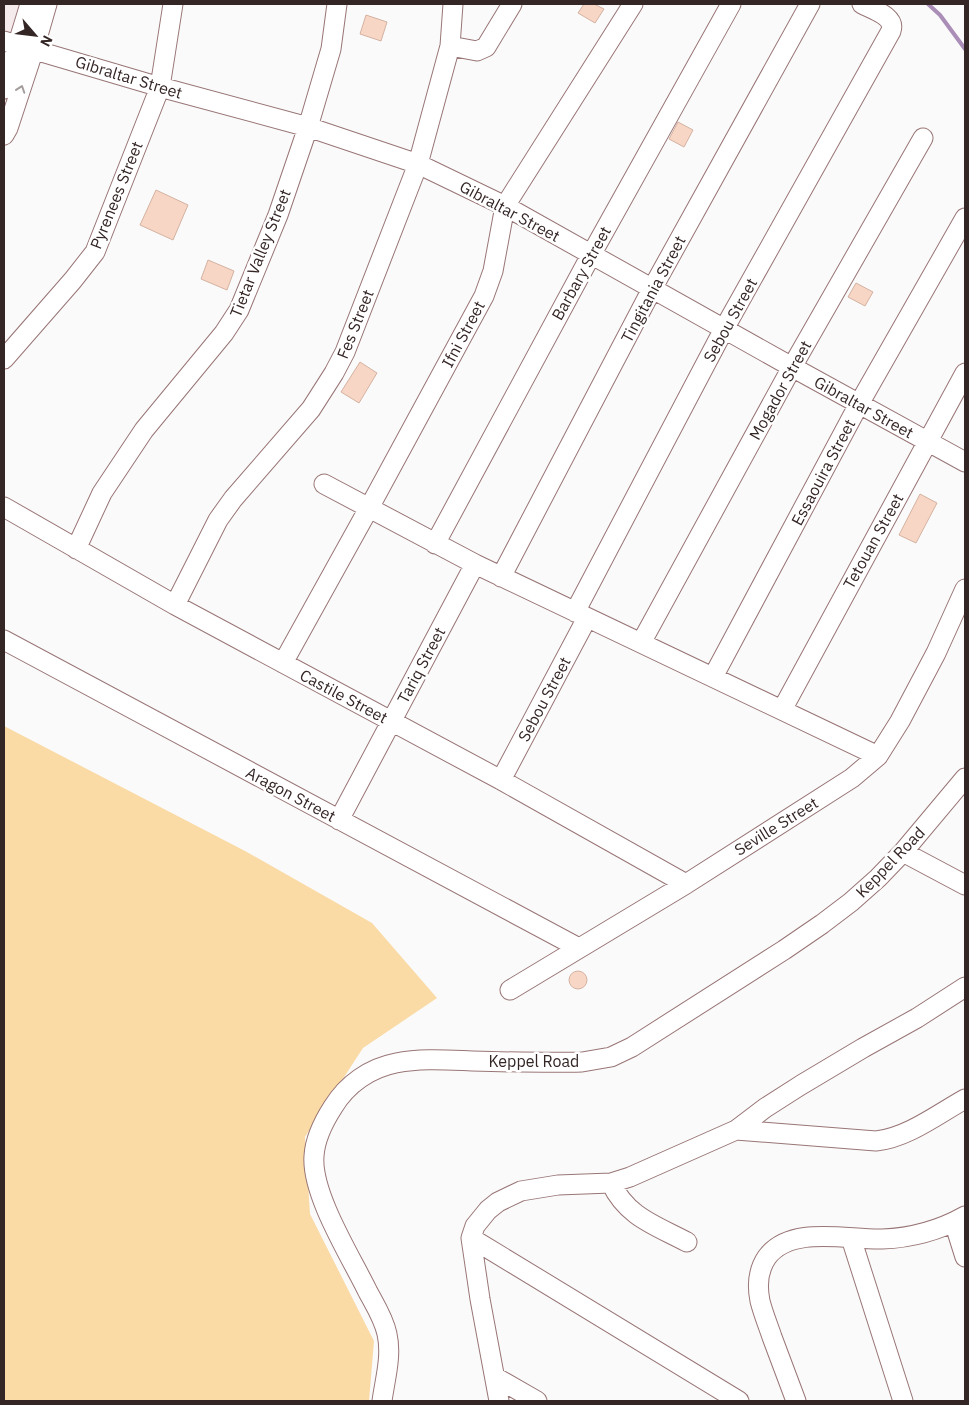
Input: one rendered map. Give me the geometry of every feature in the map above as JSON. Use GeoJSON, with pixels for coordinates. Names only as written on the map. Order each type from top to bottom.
{"type":"FeatureCollection","features":[{"type":"Feature","properties":{"kind":"street"},"geometry":{"type":"LineString","coordinates":[[4,89],[30,4]]}},
{"type":"Feature","properties":{"kind":"street"},"geometry":{"type":"LineString","coordinates":[[4,135],[8,128],[19,45],[47,4]]}},
{"type":"Feature","properties":{"kind":"street","name":"Pyrenees Street"},"geometry":{"type":"LineString","coordinates":[[4,360],[74,280],[94,252],[160,87],[173,4]]}},
{"type":"Feature","properties":{"kind":"street","name":"Tietar Valley Street"},"geometry":{"type":"LineString","coordinates":[[76,549],[102,493],[144,430],[224,333],[239,310],[278,215],[308,127],[331,49],[337,4]]}},
{"type":"Feature","properties":{"kind":"street","name":"Fes Street"},"geometry":{"type":"LineString","coordinates":[[175,605],[207,540],[225,510],[318,400],[345,352],[418,164],[450,46],[453,4]]}},
{"type":"Feature","properties":{"kind":"street"},"geometry":{"type":"LineString","coordinates":[[450,46],[477,51],[486,47],[512,4]]}},
{"type":"Feature","properties":{"kind":"street","name":"Ifni Street"},"geometry":{"type":"LineString","coordinates":[[283,663],[484,296],[493,271],[505,206],[633,4]]}},
{"type":"Feature","properties":{"kind":"street","name":"Barbary Street"},"geometry":{"type":"LineString","coordinates":[[435,544],[590,255],[731,4]]}},
{"type":"Feature","properties":{"kind":"street","name":"Tingitania Street"},"geometry":{"type":"LineString","coordinates":[[501,577],[652,290],[810,4]]}},
{"type":"Feature","properties":{"kind":"street","name":"Sebou Street"},"geometry":{"type":"LineString","coordinates":[[501,780],[724,329],[891,31],[893,25],[890,18],[862,4]]}},
{"type":"Feature","properties":{"kind":"street","name":"Gibraltar Street"},"geometry":{"type":"LineString","coordinates":[[19,45],[160,87],[308,127],[418,164],[505,206],[792,368],[965,462]]}},
{"type":"Feature","properties":{"kind":"street","name":"Mogador Street"},"geometry":{"type":"LineString","coordinates":[[641,643],[792,368],[923,138]]}},
{"type":"Feature","properties":{"kind":"street","name":"Essaouira Street"},"geometry":{"type":"LineString","coordinates":[[713,677],[859,404],[965,218]]}},
{"type":"Feature","properties":{"kind":"street","name":"Tetouan Street"},"geometry":{"type":"LineString","coordinates":[[782,710],[965,373]]}},
{"type":"Feature","properties":{"kind":"street"},"geometry":{"type":"LineString","coordinates":[[324,484],[501,577],[878,756]]}},
{"type":"Feature","properties":{"kind":"street","name":"Castile Street"},"geometry":{"type":"LineString","coordinates":[[4,507],[175,605],[501,780],[686,884]]}},
{"type":"Feature","properties":{"kind":"street","name":"Tariq Street"},"geometry":{"type":"LineString","coordinates":[[339,820],[475,564]]}},
{"type":"Feature","properties":{"kind":"street","name":"Seville Street"},"geometry":{"type":"LineString","coordinates":[[510,990],[686,884],[852,778],[878,756],[916,693],[965,589]]}},
{"type":"Feature","properties":{"kind":"street","name":"Aragon Street"},"geometry":{"type":"LineString","coordinates":[[4,640],[579,948]]}},
{"type":"Feature","properties":{"kind":"street","name":"Keppel Road"},"geometry":{"type":"LineString","coordinates":[[382,1401],[389,1360],[387,1332],[329,1215],[315,1177],[315,1146],[328,1115],[341,1095],[365,1074],[399,1062],[440,1060],[582,1062],[601,1060],[621,1053],[696,1008],[822,924],[867,889],[903,852],[965,778]]}},
{"type":"Feature","properties":{"kind":"street"},"geometry":{"type":"LineString","coordinates":[[903,852],[965,885]]}},
{"type":"Feature","properties":{"kind":"street"},"geometry":{"type":"LineString","coordinates":[[500,1401],[480,1299],[471,1238],[475,1226],[488,1210],[498,1202],[521,1190],[558,1185],[611,1182],[653,1168],[736,1130],[765,1108],[801,1085],[917,1018],[965,987]]}},
{"type":"Feature","properties":{"kind":"street"},"geometry":{"type":"LineString","coordinates":[[736,1130],[876,1141],[889,1140],[965,1099]]}},
{"type":"Feature","properties":{"kind":"street"},"geometry":{"type":"LineString","coordinates":[[611,1182],[620,1200],[632,1212],[687,1242]]}},
{"type":"Feature","properties":{"kind":"street"},"geometry":{"type":"LineString","coordinates":[[796,1401],[760,1301],[759,1273],[764,1261],[771,1252],[789,1240],[819,1237],[900,1237],[919,1234],[960,1219],[965,1257]]}},
{"type":"Feature","properties":{"kind":"street"},"geometry":{"type":"LineString","coordinates":[[471,1238],[739,1401]]}},
{"type":"Feature","properties":{"kind":"street"},"geometry":{"type":"LineString","coordinates":[[851,1238],[903,1401]]}},
{"type":"Feature","properties":{"kind":"street"},"geometry":{"type":"LineString","coordinates":[[495,1377],[537,1401]]}},
{"type":"Feature","properties":{"kind":"shaded area"},"geometry":{"type":"Polygon","coordinates":[[[4,4],[19,4],[4,56],[4,4]]]}},
{"type":"Feature","properties":{"kind":"shaded area"},"geometry":{"type":"Polygon","coordinates":[[[4,726],[245,851],[372,923],[437,998],[363,1048],[305,1137],[310,1214],[374,1341],[369,1401],[4,1401],[4,726]]]}},
{"type":"Feature","properties":{"kind":"building"},"geometry":{"type":"Polygon","coordinates":[[[584,4],[594,4],[604,9],[595,23],[578,13],[584,4]]]}},
{"type":"Feature","properties":{"kind":"building"},"geometry":{"type":"Polygon","coordinates":[[[366,15],[387,22],[381,41],[360,34],[366,15]]]}},
{"type":"Feature","properties":{"kind":"building"},"geometry":{"type":"Polygon","coordinates":[[[678,122],[693,130],[684,147],[669,139],[678,122]]]}},
{"type":"Feature","properties":{"kind":"building"},"geometry":{"type":"Polygon","coordinates":[[[156,190],[188,205],[173,240],[140,225],[156,190]]]}},
{"type":"Feature","properties":{"kind":"building"},"geometry":{"type":"Polygon","coordinates":[[[208,260],[234,271],[227,290],[201,279],[208,260]]]}},
{"type":"Feature","properties":{"kind":"building"},"geometry":{"type":"Polygon","coordinates":[[[856,283],[873,292],[865,306],[848,297],[856,283]]]}},
{"type":"Feature","properties":{"kind":"building"},"geometry":{"type":"Polygon","coordinates":[[[360,362],[377,373],[359,403],[341,392],[360,362]]]}},
{"type":"Feature","properties":{"kind":"building"},"geometry":{"type":"Polygon","coordinates":[[[920,494],[937,503],[916,543],[899,535],[920,494]]]}},
{"type":"Feature","properties":{"kind":"building"},"geometry":{"type":"Polygon","coordinates":[[[578,971],[584,974],[587,980],[584,986],[578,989],[572,986],[569,980],[572,974],[578,971]]]}},
{"type":"Feature","properties":{"kind":"waterway"},"geometry":{"type":"LineString","coordinates":[[928,4],[940,15],[965,49]]}}]}
